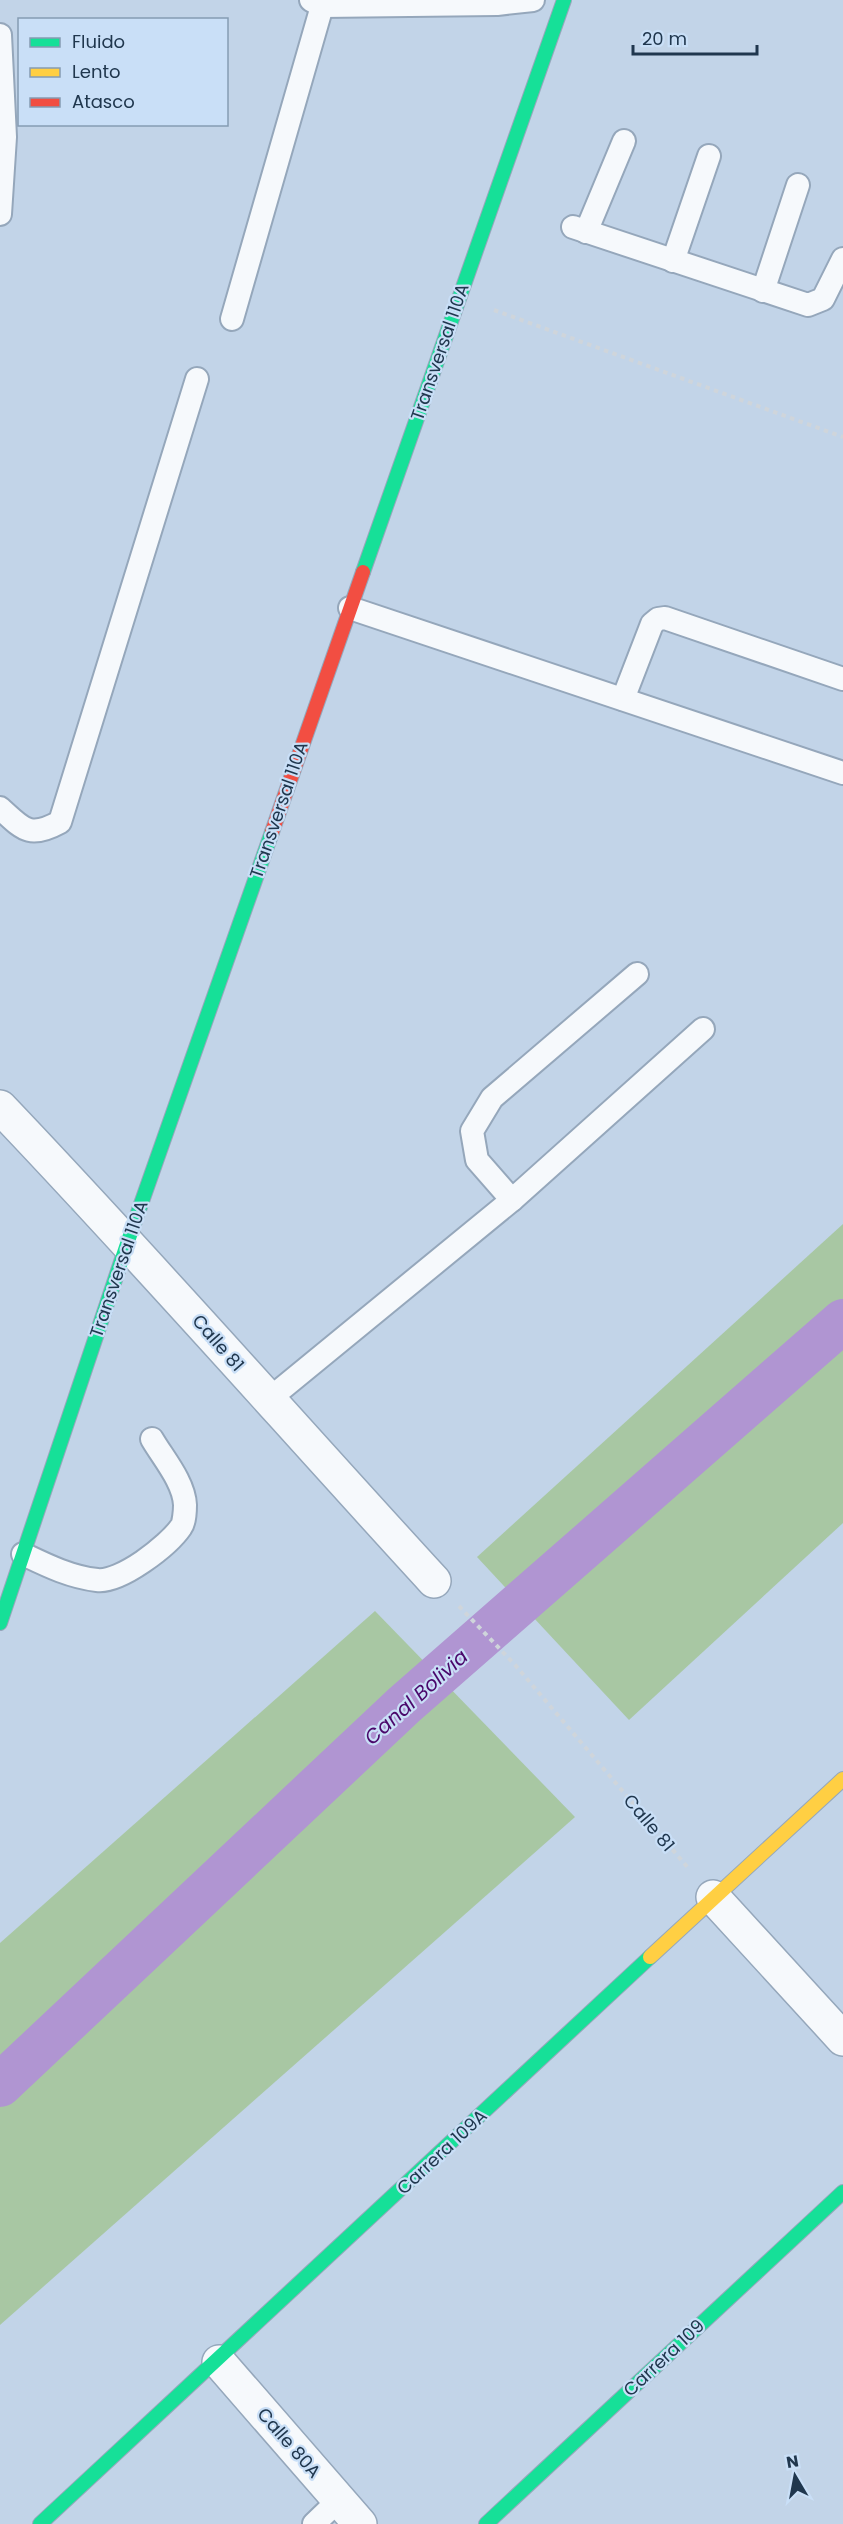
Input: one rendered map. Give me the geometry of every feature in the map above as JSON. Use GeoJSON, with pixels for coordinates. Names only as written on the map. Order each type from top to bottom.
{"type":"FeatureCollection","features":[{"type":"Feature","properties":{"kind":"street","name":"Transversal 110A"},"geometry":{"type":"LineString","coordinates":[[0,1623],[128,1241],[564,0]]}},
{"type":"Feature","properties":{"kind":"street","name":"Calle 81"},"geometry":{"type":"LineString","coordinates":[[0,1107],[128,1241],[268,1400],[434,1581]]}},
{"type":"Feature","properties":{"kind":"street","name":"Carrera 109A"},"geometry":{"type":"LineString","coordinates":[[40,2524],[219,2362],[713,1897],[843,1779]]}},
{"type":"Feature","properties":{"kind":"street"},"geometry":{"type":"LineString","coordinates":[[713,1897],[843,2039]]}},
{"type":"Feature","properties":{"kind":"street","name":"Carrera 109"},"geometry":{"type":"LineString","coordinates":[[486,2524],[843,2192]]}},
{"type":"Feature","properties":{"kind":"street","name":"Calle 80A"},"geometry":{"type":"LineString","coordinates":[[219,2362],[349,2512]]}},
{"type":"Feature","properties":{"kind":"lane"},"geometry":{"type":"LineString","coordinates":[[232,319],[317,3],[497,4],[532,0]]}},
{"type":"Feature","properties":{"kind":"lane"},"geometry":{"type":"LineString","coordinates":[[0,35],[5,137],[0,214]]}},
{"type":"Feature","properties":{"kind":"lane"},"geometry":{"type":"LineString","coordinates":[[624,141],[580,230],[808,305],[816,304],[823,299],[843,259]]}},
{"type":"Feature","properties":{"kind":"lane"},"geometry":{"type":"LineString","coordinates":[[673,261],[709,156]]}},
{"type":"Feature","properties":{"kind":"lane"},"geometry":{"type":"LineString","coordinates":[[764,291],[798,185]]}},
{"type":"Feature","properties":{"kind":"lane"},"geometry":{"type":"LineString","coordinates":[[0,808],[24,829],[42,832],[60,822],[197,379]]}},
{"type":"Feature","properties":{"kind":"lane"},"geometry":{"type":"LineString","coordinates":[[350,608],[843,773]]}},
{"type":"Feature","properties":{"kind":"lane"},"geometry":{"type":"LineString","coordinates":[[623,699],[652,624],[658,619],[665,618],[843,679]]}},
{"type":"Feature","properties":{"kind":"lane"},"geometry":{"type":"LineString","coordinates":[[512,1200],[477,1160],[472,1131],[492,1098],[637,974]]}},
{"type":"Feature","properties":{"kind":"lane"},"geometry":{"type":"LineString","coordinates":[[268,1400],[512,1200],[703,1029]]}},
{"type":"Feature","properties":{"kind":"lane"},"geometry":{"type":"LineString","coordinates":[[23,1554],[63,1572],[99,1581],[127,1571],[155,1553],[183,1526],[185,1504],[179,1484],[152,1439]]}},
{"type":"Feature","properties":{"kind":"lane"},"geometry":{"type":"LineString","coordinates":[[314,2524],[349,2512]]}},
{"type":"Feature","properties":{"kind":"path"},"geometry":{"type":"LineString","coordinates":[[459,298],[843,437]]}},
{"type":"Feature","properties":{"kind":"path","name":"Calle 81"},"geometry":{"type":"LineString","coordinates":[[458,1605],[516,1666],[713,1897]]}},
{"type":"Feature","properties":{"kind":"green space"},"geometry":{"type":"Polygon","coordinates":[[[843,1224],[843,1523],[629,1720],[477,1557],[843,1224]]]}},
{"type":"Feature","properties":{"kind":"green space"},"geometry":{"type":"Polygon","coordinates":[[[375,1611],[575,1817],[0,2325],[0,1943],[375,1611]]]}},
{"type":"Feature","properties":{"kind":"waterway","name":"Canal Bolivia"},"geometry":{"type":"LineString","coordinates":[[0,2085],[404,1705],[843,1321]]}},
{"type":"Feature","properties":{"kind":"traffic: fast"},"geometry":{"type":"LineString","coordinates":[[363,572],[564,0]]}},
{"type":"Feature","properties":{"kind":"traffic: fast"},"geometry":{"type":"LineString","coordinates":[[0,1623],[128,1241],[272,832]]}},
{"type":"Feature","properties":{"kind":"traffic: fast"},"geometry":{"type":"LineString","coordinates":[[40,2524],[650,1957]]}},
{"type":"Feature","properties":{"kind":"traffic: fast"},"geometry":{"type":"LineString","coordinates":[[486,2524],[843,2192]]}},
{"type":"Feature","properties":{"kind":"traffic: slow"},"geometry":{"type":"LineString","coordinates":[[650,1957],[843,1779]]}},
{"type":"Feature","properties":{"kind":"traffic: jam"},"geometry":{"type":"LineString","coordinates":[[272,832],[363,572]]}}]}
